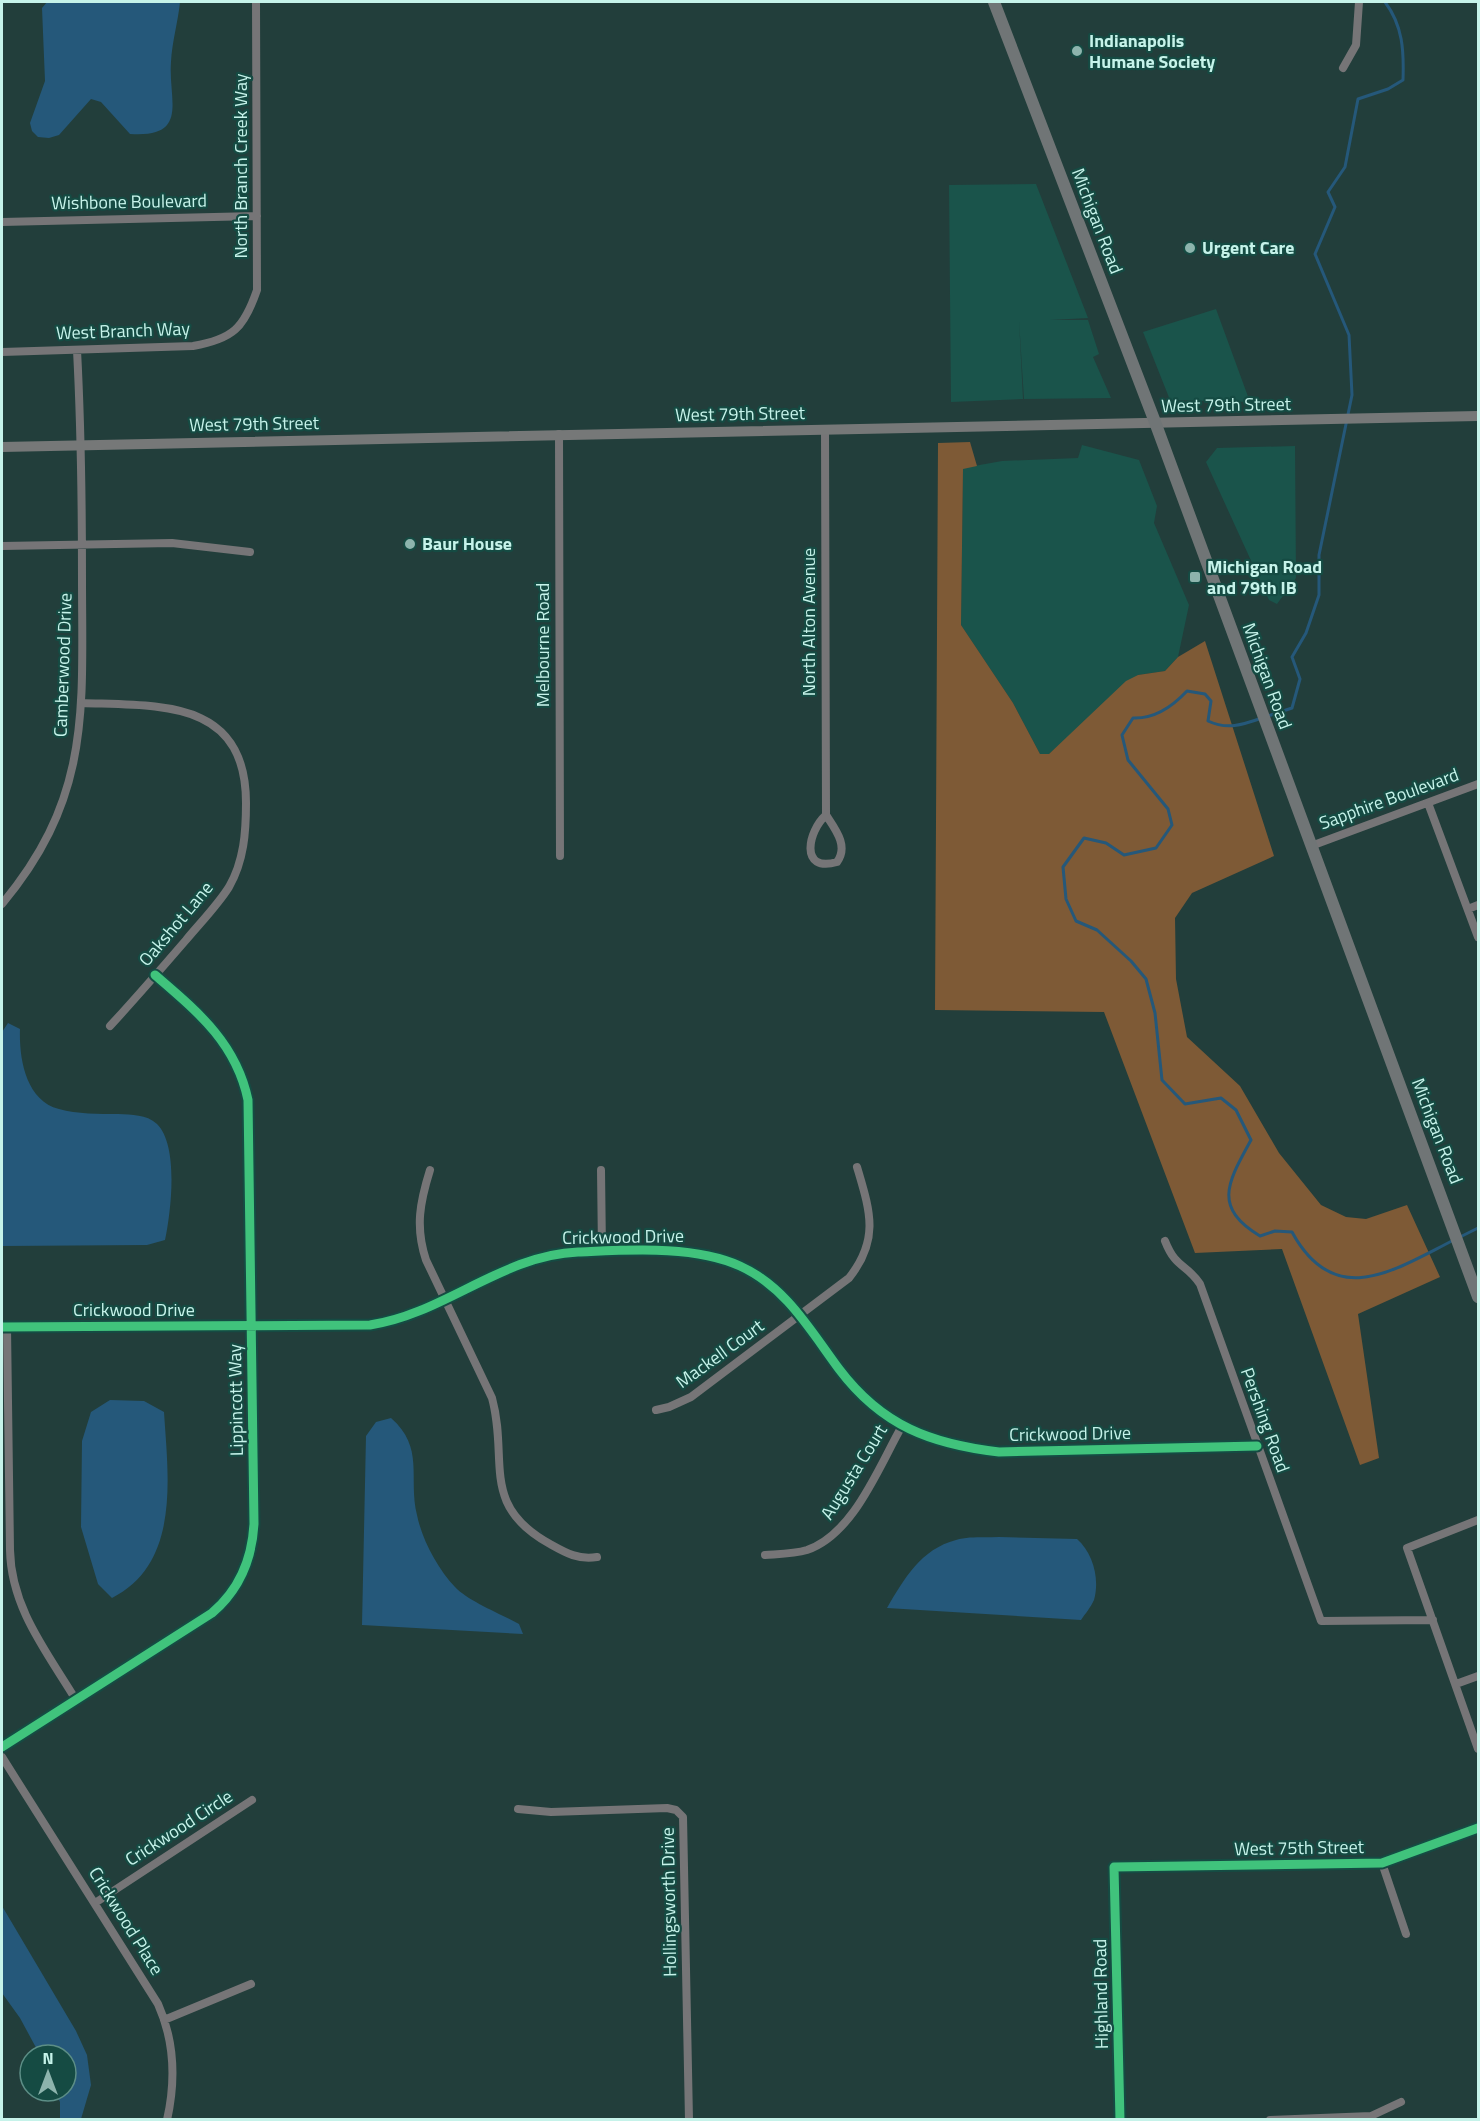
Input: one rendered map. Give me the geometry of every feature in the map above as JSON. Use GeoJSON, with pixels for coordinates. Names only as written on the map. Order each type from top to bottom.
{"type":"FeatureCollection","features":[{"type":"Feature","properties":{"kind":"main road","name":"Michigan Road"},"geometry":{"type":"LineString","coordinates":[[994,2],[1155,422],[1479,1297]]}},
{"type":"Feature","properties":{"kind":"main road","name":"West 79th Street"},"geometry":{"type":"LineString","coordinates":[[2,447],[1479,416]]}},
{"type":"Feature","properties":{"kind":"street","name":"North Branch Creek Way"},"geometry":{"type":"LineString","coordinates":[[241,326],[248,316],[257,290],[256,2]]}},
{"type":"Feature","properties":{"kind":"street"},"geometry":{"type":"LineString","coordinates":[[1343,68],[1356,45],[1359,2]]}},
{"type":"Feature","properties":{"kind":"street","name":"Wishbone Boulevard"},"geometry":{"type":"LineString","coordinates":[[2,222],[257,216]]}},
{"type":"Feature","properties":{"kind":"street","name":"West Branch Way"},"geometry":{"type":"LineString","coordinates":[[2,352],[193,346],[219,341],[241,326]]}},
{"type":"Feature","properties":{"kind":"street","name":"Camberwood Drive"},"geometry":{"type":"LineString","coordinates":[[2,904],[35,858],[55,822],[76,757],[82,703],[82,444],[77,350]]}},
{"type":"Feature","properties":{"kind":"street","name":"North Alton Avenue"},"geometry":{"type":"LineString","coordinates":[[825,429],[826,815],[840,838],[842,849],[837,862],[829,864],[819,863],[813,859],[810,849],[818,823],[826,815]]}},
{"type":"Feature","properties":{"kind":"street","name":"Melbourne Road"},"geometry":{"type":"LineString","coordinates":[[560,434],[560,856]]}},
{"type":"Feature","properties":{"kind":"street"},"geometry":{"type":"LineString","coordinates":[[2,546],[172,543],[250,552]]}},
{"type":"Feature","properties":{"kind":"street","name":"Oakshot Lane"},"geometry":{"type":"LineString","coordinates":[[82,703],[153,705],[190,714],[220,729],[238,751],[245,768],[246,833],[235,873],[216,904],[111,1026]]}},
{"type":"Feature","properties":{"kind":"street","name":"Sapphire Boulevard"},"geometry":{"type":"LineString","coordinates":[[1311,846],[1479,784]]}},
{"type":"Feature","properties":{"kind":"street"},"geometry":{"type":"LineString","coordinates":[[1428,803],[1479,937]]}},
{"type":"Feature","properties":{"kind":"street"},"geometry":{"type":"LineString","coordinates":[[1468,909],[1479,905]]}},
{"type":"Feature","properties":{"kind":"street","name":"Lippincott Way"},"geometry":{"type":"LineString","coordinates":[[2,1747],[208,1615],[228,1596],[245,1569],[250,1551],[254,1524],[250,1118],[245,1087],[234,1057],[216,1030],[155,975]]}},
{"type":"Feature","properties":{"kind":"street","name":"Mackell Court"},"geometry":{"type":"LineString","coordinates":[[656,1410],[691,1397],[849,1278],[866,1249],[870,1232],[870,1211],[857,1167]]}},
{"type":"Feature","properties":{"kind":"street"},"geometry":{"type":"LineString","coordinates":[[430,1170],[420,1204],[419,1236],[426,1260],[492,1398],[498,1423],[500,1481],[513,1512],[535,1535],[566,1553],[581,1558],[597,1557]]}},
{"type":"Feature","properties":{"kind":"street"},"geometry":{"type":"LineString","coordinates":[[602,1170],[602,1251]]}},
{"type":"Feature","properties":{"kind":"street","name":"Pershing Road"},"geometry":{"type":"LineString","coordinates":[[1165,1241],[1174,1261],[1192,1274],[1200,1284],[1322,1621],[1433,1620]]}},
{"type":"Feature","properties":{"kind":"street","name":"Crickwood Drive"},"geometry":{"type":"LineString","coordinates":[[4,1327],[370,1325],[414,1315],[513,1266],[537,1258],[563,1253],[602,1251],[687,1252],[714,1256],[755,1274],[781,1293],[850,1382],[883,1413],[902,1426],[950,1445],[999,1452],[1257,1446]]}},
{"type":"Feature","properties":{"kind":"street"},"geometry":{"type":"LineString","coordinates":[[4,1327],[9,1551],[12,1579],[21,1611],[76,1700]]}},
{"type":"Feature","properties":{"kind":"street","name":"Augusta Court"},"geometry":{"type":"LineString","coordinates":[[765,1555],[805,1551],[834,1535],[852,1514],[902,1426]]}},
{"type":"Feature","properties":{"kind":"street"},"geometry":{"type":"LineString","coordinates":[[1479,1520],[1407,1548],[1479,1749]]}},
{"type":"Feature","properties":{"kind":"street"},"geometry":{"type":"LineString","coordinates":[[1456,1684],[1479,1676]]}},
{"type":"Feature","properties":{"kind":"street","name":"Crickwood Place"},"geometry":{"type":"LineString","coordinates":[[2,1757],[152,1994],[164,2020],[173,2064],[173,2087],[167,2120]]}},
{"type":"Feature","properties":{"kind":"street","name":"Crickwood Circle"},"geometry":{"type":"LineString","coordinates":[[95,1903],[252,1800]]}},
{"type":"Feature","properties":{"kind":"street","name":"Hollingsworth Drive"},"geometry":{"type":"LineString","coordinates":[[518,1809],[551,1812],[668,1808],[676,1810],[683,1818],[689,2120]]}},
{"type":"Feature","properties":{"kind":"street","name":"West 75th Street"},"geometry":{"type":"LineString","coordinates":[[1114,1867],[1382,1863],[1479,1828]]}},
{"type":"Feature","properties":{"kind":"street"},"geometry":{"type":"LineString","coordinates":[[1382,1863],[1406,1934]]}},
{"type":"Feature","properties":{"kind":"street","name":"Highland Road"},"geometry":{"type":"LineString","coordinates":[[1114,1867],[1120,2120]]}},
{"type":"Feature","properties":{"kind":"street"},"geometry":{"type":"LineString","coordinates":[[164,2020],[251,1984]]}},
{"type":"Feature","properties":{"kind":"street"},"geometry":{"type":"LineString","coordinates":[[1270,2120],[1371,2116],[1401,2102]]}},
{"type":"Feature","properties":{"kind":"shaded area"},"geometry":{"type":"Polygon","coordinates":[[[1036,184],[1088,318],[1050,320],[1088,320],[1099,354],[1093,357],[1111,398],[1024,399],[1019,320],[1023,399],[951,402],[949,185],[1036,184]]]}},
{"type":"Feature","properties":{"kind":"shaded area"},"geometry":{"type":"Polygon","coordinates":[[[1216,309],[1250,402],[1170,400],[1143,332],[1216,309]]]}},
{"type":"Feature","properties":{"kind":"shaded area"},"geometry":{"type":"Polygon","coordinates":[[[970,442],[977,466],[963,469],[961,625],[1013,703],[1040,754],[1049,754],[1126,681],[1138,675],[1165,671],[1178,657],[1205,641],[1274,856],[1192,893],[1175,918],[1176,979],[1187,1037],[1240,1086],[1279,1153],[1321,1205],[1346,1217],[1366,1219],[1407,1205],[1440,1277],[1358,1314],[1379,1458],[1360,1465],[1282,1249],[1195,1253],[1104,1012],[935,1010],[938,443],[970,442]]]}},
{"type":"Feature","properties":{"kind":"shaded area"},"geometry":{"type":"Polygon","coordinates":[[[1082,445],[1139,460],[1157,506],[1154,523],[1189,605],[1178,657],[1165,671],[1138,675],[1049,754],[1040,754],[1013,703],[961,625],[963,468],[1002,461],[1078,458],[1082,445]]]}},
{"type":"Feature","properties":{"kind":"shaded area"},"geometry":{"type":"Polygon","coordinates":[[[1295,446],[1296,578],[1277,604],[1269,600],[1206,462],[1217,448],[1295,446]]]}},
{"type":"Feature","properties":{"kind":"water"},"geometry":{"type":"Polygon","coordinates":[[[47,2],[180,2],[172,54],[173,103],[169,123],[161,130],[149,134],[130,134],[101,102],[91,99],[59,135],[49,138],[38,137],[32,131],[30,123],[45,81],[42,8],[47,2]]]}},
{"type":"Feature","properties":{"kind":"water"},"geometry":{"type":"Polygon","coordinates":[[[8,1023],[20,1029],[21,1052],[26,1076],[38,1097],[48,1104],[73,1112],[139,1116],[148,1118],[157,1124],[164,1134],[171,1163],[171,1196],[165,1240],[147,1245],[2,1246],[2,1032],[8,1023]]]}},
{"type":"Feature","properties":{"kind":"water"},"geometry":{"type":"Polygon","coordinates":[[[110,1400],[144,1401],[164,1412],[167,1463],[165,1516],[160,1541],[150,1563],[134,1583],[112,1598],[98,1584],[81,1527],[82,1441],[91,1412],[110,1400]]]}},
{"type":"Feature","properties":{"kind":"water"},"geometry":{"type":"Polygon","coordinates":[[[391,1418],[402,1429],[412,1452],[417,1515],[427,1544],[437,1563],[461,1592],[519,1624],[523,1634],[362,1625],[366,1436],[376,1422],[391,1418]]]}},
{"type":"Feature","properties":{"kind":"water"},"geometry":{"type":"Polygon","coordinates":[[[999,1537],[1077,1539],[1083,1545],[1094,1567],[1096,1592],[1090,1608],[1081,1620],[887,1608],[907,1576],[933,1550],[961,1539],[999,1537]]]}},
{"type":"Feature","properties":{"kind":"water"},"geometry":{"type":"Polygon","coordinates":[[[2,1906],[76,2031],[87,2055],[91,2085],[81,2119],[60,2119],[60,2103],[78,2103],[78,2043],[34,2043],[20,2018],[2,1993],[2,1906]]]}},
{"type":"Feature","properties":{"kind":"waterway"},"geometry":{"type":"LineString","coordinates":[[1268,716],[1292,708],[1300,679],[1292,657],[1306,633],[1319,595],[1319,555],[1352,395],[1349,335],[1315,254],[1335,207],[1328,192],[1345,167],[1358,99],[1388,89],[1403,80],[1399,30],[1385,2]]}},
{"type":"Feature","properties":{"kind":"waterway"},"geometry":{"type":"LineString","coordinates":[[1262,718],[1235,726],[1215,724],[1208,721],[1211,701],[1205,694],[1187,691],[1163,711],[1141,718],[1133,718],[1122,735],[1128,760],[1168,809],[1172,825],[1156,848],[1124,855],[1106,843],[1084,838],[1063,867],[1066,899],[1076,921],[1097,930],[1131,961],[1146,979],[1155,1013],[1162,1080],[1185,1104],[1221,1098],[1236,1110],[1251,1140],[1231,1181],[1229,1193],[1230,1204],[1235,1215],[1245,1225],[1260,1236],[1275,1231],[1292,1232],[1309,1256],[1327,1271],[1346,1277],[1367,1277],[1388,1271],[1454,1240]]}},
{"type":"Feature","properties":{"kind":"waterway"},"geometry":{"type":"LineString","coordinates":[[1460,1237],[1478,1228]]}},
{"type":"Feature","properties":{"kind":"cycle path"},"geometry":{"type":"LineString","coordinates":[[2,1747],[212,1613],[237,1584],[247,1561],[253,1537],[248,1100],[242,1080],[225,1045],[200,1016],[155,975]]}},
{"type":"Feature","properties":{"kind":"cycle path"},"geometry":{"type":"LineString","coordinates":[[2,1327],[370,1325],[397,1319],[524,1263],[550,1256],[618,1250],[682,1252],[722,1259],[740,1266],[771,1285],[796,1311],[855,1389],[891,1418],[930,1437],[951,1444],[999,1452],[1257,1446]]}},
{"type":"Feature","properties":{"kind":"cycle path"},"geometry":{"type":"LineString","coordinates":[[1120,2120],[1114,1867],[1382,1863],[1478,1828]]}},
{"type":"Feature","properties":{"kind":"place","name":"Indianapolis Humane Society"},"geometry":{"type":"Point","coordinates":[1077,51]}},
{"type":"Feature","properties":{"kind":"place","name":"Urgent Care"},"geometry":{"type":"Point","coordinates":[1190,248]}},
{"type":"Feature","properties":{"kind":"place","name":"Baur House"},"geometry":{"type":"Point","coordinates":[410,544]}},
{"type":"Feature","properties":{"kind":"place","name":"Michigan Road and 79th IB"},"geometry":{"type":"Point","coordinates":[1195,577]}}]}
